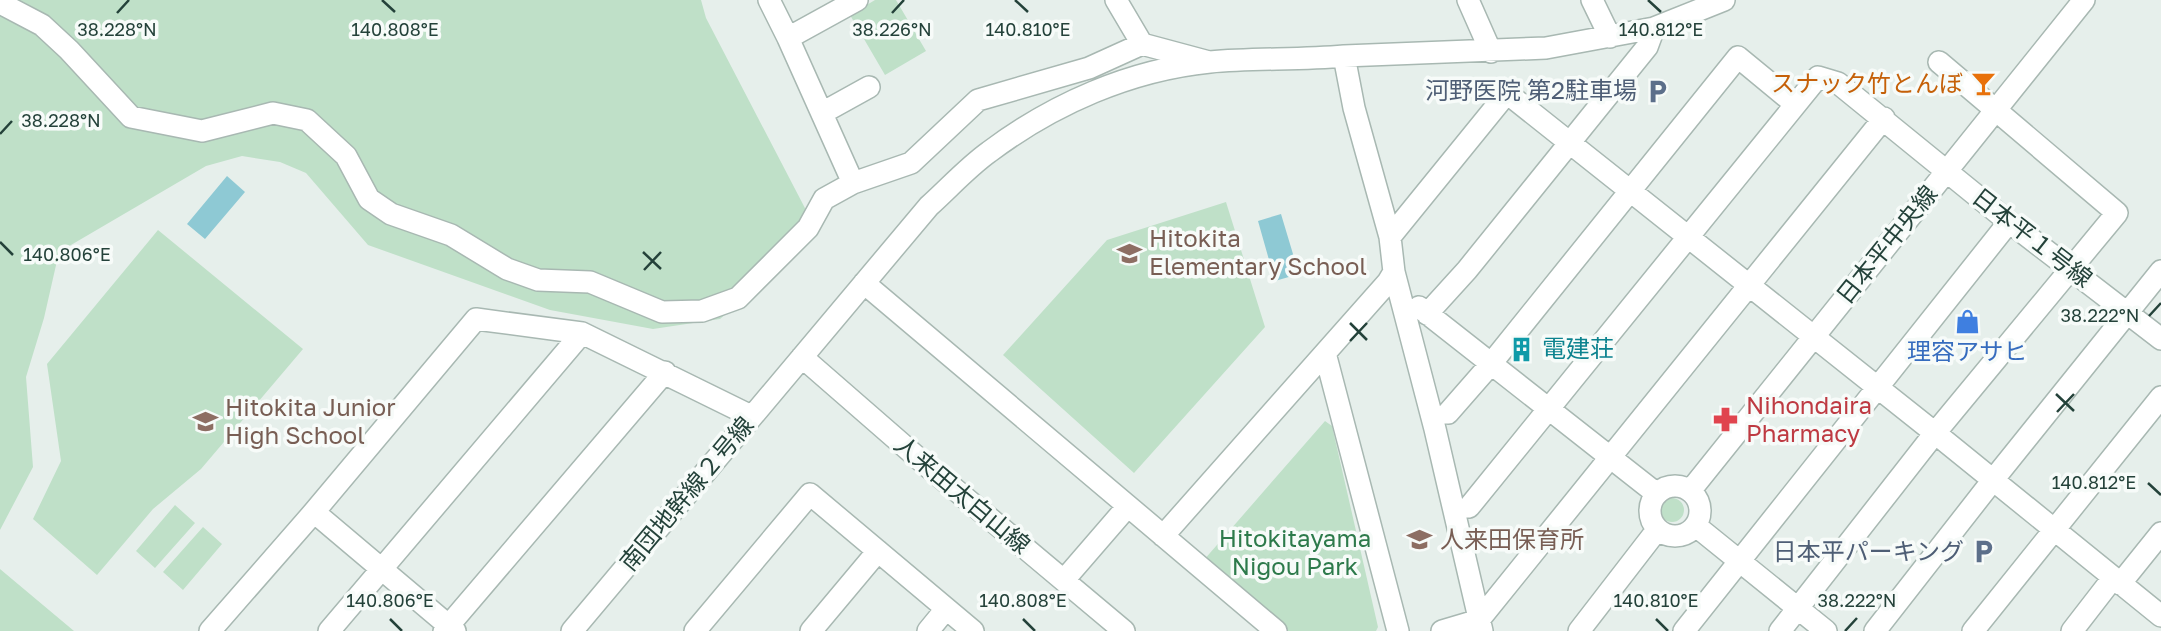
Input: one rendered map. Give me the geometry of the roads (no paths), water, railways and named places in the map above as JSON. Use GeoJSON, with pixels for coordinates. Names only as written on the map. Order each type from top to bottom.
{"type":"FeatureCollection","features":[{"type":"Feature","properties":{"kind":"street"},"geometry":{"type":"LineString","coordinates":[[769,0],[853,183]]}},
{"type":"Feature","properties":{"kind":"street"},"geometry":{"type":"LineString","coordinates":[[788,38],[858,0]]}},
{"type":"Feature","properties":{"kind":"street"},"geometry":{"type":"LineString","coordinates":[[1116,0],[1142,44]]}},
{"type":"Feature","properties":{"kind":"street"},"geometry":{"type":"LineString","coordinates":[[1468,0],[1491,52]]}},
{"type":"Feature","properties":{"kind":"street"},"geometry":{"type":"LineString","coordinates":[[1592,0],[1610,37]]}},
{"type":"Feature","properties":{"kind":"street"},"geometry":{"type":"LineString","coordinates":[[0,3],[42,25],[131,117],[202,131],[274,114],[307,120],[346,156],[369,200],[391,214],[451,235],[508,269],[526,276],[538,280],[590,282],[662,312],[702,310],[738,298],[808,228],[824,199],[853,183],[911,163],[978,100],[1089,68],[1142,44],[1209,62],[1546,48],[1654,28],[1724,0]]}},
{"type":"Feature","properties":{"kind":"street","name":"日本平中央線"},"geometry":{"type":"LineString","coordinates":[[1690,491],[2084,0]]}},
{"type":"Feature","properties":{"kind":"street"},"geometry":{"type":"LineString","coordinates":[[1427,314],[1467,270],[1647,47],[1654,28]]}},
{"type":"Feature","properties":{"kind":"street"},"geometry":{"type":"LineString","coordinates":[[1344,57],[1354,108],[1390,237],[1396,281],[1435,429],[1481,626]]}},
{"type":"Feature","properties":{"kind":"street"},"geometry":{"type":"LineString","coordinates":[[1448,413],[1490,365],[1738,57],[1795,104],[1469,507]]}},
{"type":"Feature","properties":{"kind":"street","name":"南団地幹線２号線"},"geometry":{"type":"LineString","coordinates":[[572,631],[929,206],[988,152],[1064,104],[1107,86],[1153,72],[1209,62]]}},
{"type":"Feature","properties":{"kind":"street"},"geometry":{"type":"LineString","coordinates":[[1780,631],[1935,433],[2117,213],[1938,62]]}},
{"type":"Feature","properties":{"kind":"street","name":"日本平１号線"},"geometry":{"type":"LineString","coordinates":[[1795,104],[1818,77],[1839,83],[2009,222],[2161,339]]}},
{"type":"Feature","properties":{"kind":"street"},"geometry":{"type":"LineString","coordinates":[[822,113],[869,87]]}},
{"type":"Feature","properties":{"kind":"street"},"geometry":{"type":"LineString","coordinates":[[1390,237],[1507,93],[2161,616]]}},
{"type":"Feature","properties":{"kind":"street"},"geometry":{"type":"LineString","coordinates":[[1442,631],[1481,626],[1611,458],[1884,118]]}},
{"type":"Feature","properties":{"kind":"street"},"geometry":{"type":"LineString","coordinates":[[1684,631],[2009,222]]}},
{"type":"Feature","properties":{"kind":"street"},"geometry":{"type":"LineString","coordinates":[[1875,631],[2161,271]]}},
{"type":"Feature","properties":{"kind":"street"},"geometry":{"type":"LineString","coordinates":[[1396,281],[1427,314],[1657,494]]}},
{"type":"Feature","properties":{"kind":"street"},"geometry":{"type":"LineString","coordinates":[[1163,536],[1388,282],[1396,281]]}},
{"type":"Feature","properties":{"kind":"street"},"geometry":{"type":"LineString","coordinates":[[864,283],[1276,631]]}},
{"type":"Feature","properties":{"kind":"street"},"geometry":{"type":"LineString","coordinates":[[210,631],[476,319],[582,333],[751,416]]}},
{"type":"Feature","properties":{"kind":"street"},"geometry":{"type":"LineString","coordinates":[[329,631],[582,333]]}},
{"type":"Feature","properties":{"kind":"street"},"geometry":{"type":"LineString","coordinates":[[1325,353],[1398,631]]}},
{"type":"Feature","properties":{"kind":"street","name":"人来田太白山線"},"geometry":{"type":"LineString","coordinates":[[802,357],[1124,631]]}},
{"type":"Feature","properties":{"kind":"street"},"geometry":{"type":"LineString","coordinates":[[314,512],[449,629],[665,372]]}},
{"type":"Feature","properties":{"kind":"street"},"geometry":{"type":"LineString","coordinates":[[1973,631],[2161,397]]}},
{"type":"Feature","properties":{"kind":"street"},"geometry":{"type":"LineString","coordinates":[[1669,486],[1690,491],[1699,504],[1696,526],[1682,536],[1673,537],[1657,530],[1650,516],[1652,500],[1657,494],[1669,486]]}},
{"type":"Feature","properties":{"kind":"street"},"geometry":{"type":"LineString","coordinates":[[695,631],[810,494],[973,631]]}},
{"type":"Feature","properties":{"kind":"street"},"geometry":{"type":"LineString","coordinates":[[1064,580],[1128,506]]}},
{"type":"Feature","properties":{"kind":"street"},"geometry":{"type":"LineString","coordinates":[[1696,526],[1826,631]]}},
{"type":"Feature","properties":{"kind":"street"},"geometry":{"type":"LineString","coordinates":[[1579,631],[1657,530]]}},
{"type":"Feature","properties":{"kind":"street"},"geometry":{"type":"LineString","coordinates":[[2072,631],[2161,533]]}},
{"type":"Feature","properties":{"kind":"street"},"geometry":{"type":"LineString","coordinates":[[811,631],[878,551]]}},
{"type":"Feature","properties":{"kind":"street"},"geometry":{"type":"LineString","coordinates":[[928,631],[947,609]]}},
{"type":"Feature","properties":{"kind":"water"},"geometry":{"type":"Polygon","coordinates":[[[227,176],[245,192],[205,239],[187,224],[227,176]]]}},
{"type":"Feature","properties":{"kind":"water"},"geometry":{"type":"Polygon","coordinates":[[[1281,214],[1299,274],[1275,281],[1258,221],[1281,214]]]}},
{"type":"Feature","properties":{"kind":"place","name":"スナック竹とんぼ"},"geometry":{"type":"Point","coordinates":[1983,84]}},
{"type":"Feature","properties":{"kind":"place","name":"河野医院 第2駐車場"},"geometry":{"type":"Point","coordinates":[1657,91]}},
{"type":"Feature","properties":{"kind":"place","name":"Hitokita Elementary School"},"geometry":{"type":"Point","coordinates":[1129,253]}},
{"type":"Feature","properties":{"kind":"place","name":"理容アサヒ"},"geometry":{"type":"Point","coordinates":[1967,321]}},
{"type":"Feature","properties":{"kind":"place","name":"電建荘"},"geometry":{"type":"Point","coordinates":[1522,349]}},
{"type":"Feature","properties":{"kind":"place","name":"Nihondaira Pharmacy"},"geometry":{"type":"Point","coordinates":[1726,420]}},
{"type":"Feature","properties":{"kind":"place","name":"Hitokita Junior High School"},"geometry":{"type":"Point","coordinates":[205,422]}},
{"type":"Feature","properties":{"kind":"place","name":"人来田保育所"},"geometry":{"type":"Point","coordinates":[1420,540]}},
{"type":"Feature","properties":{"kind":"place","name":"日本平パーキング"},"geometry":{"type":"Point","coordinates":[1984,552]}},
{"type":"Feature","properties":{"kind":"park label","name":"Hitokitayama Nigou Park"},"geometry":{"type":"Point","coordinates":[1295,553]}}]}
